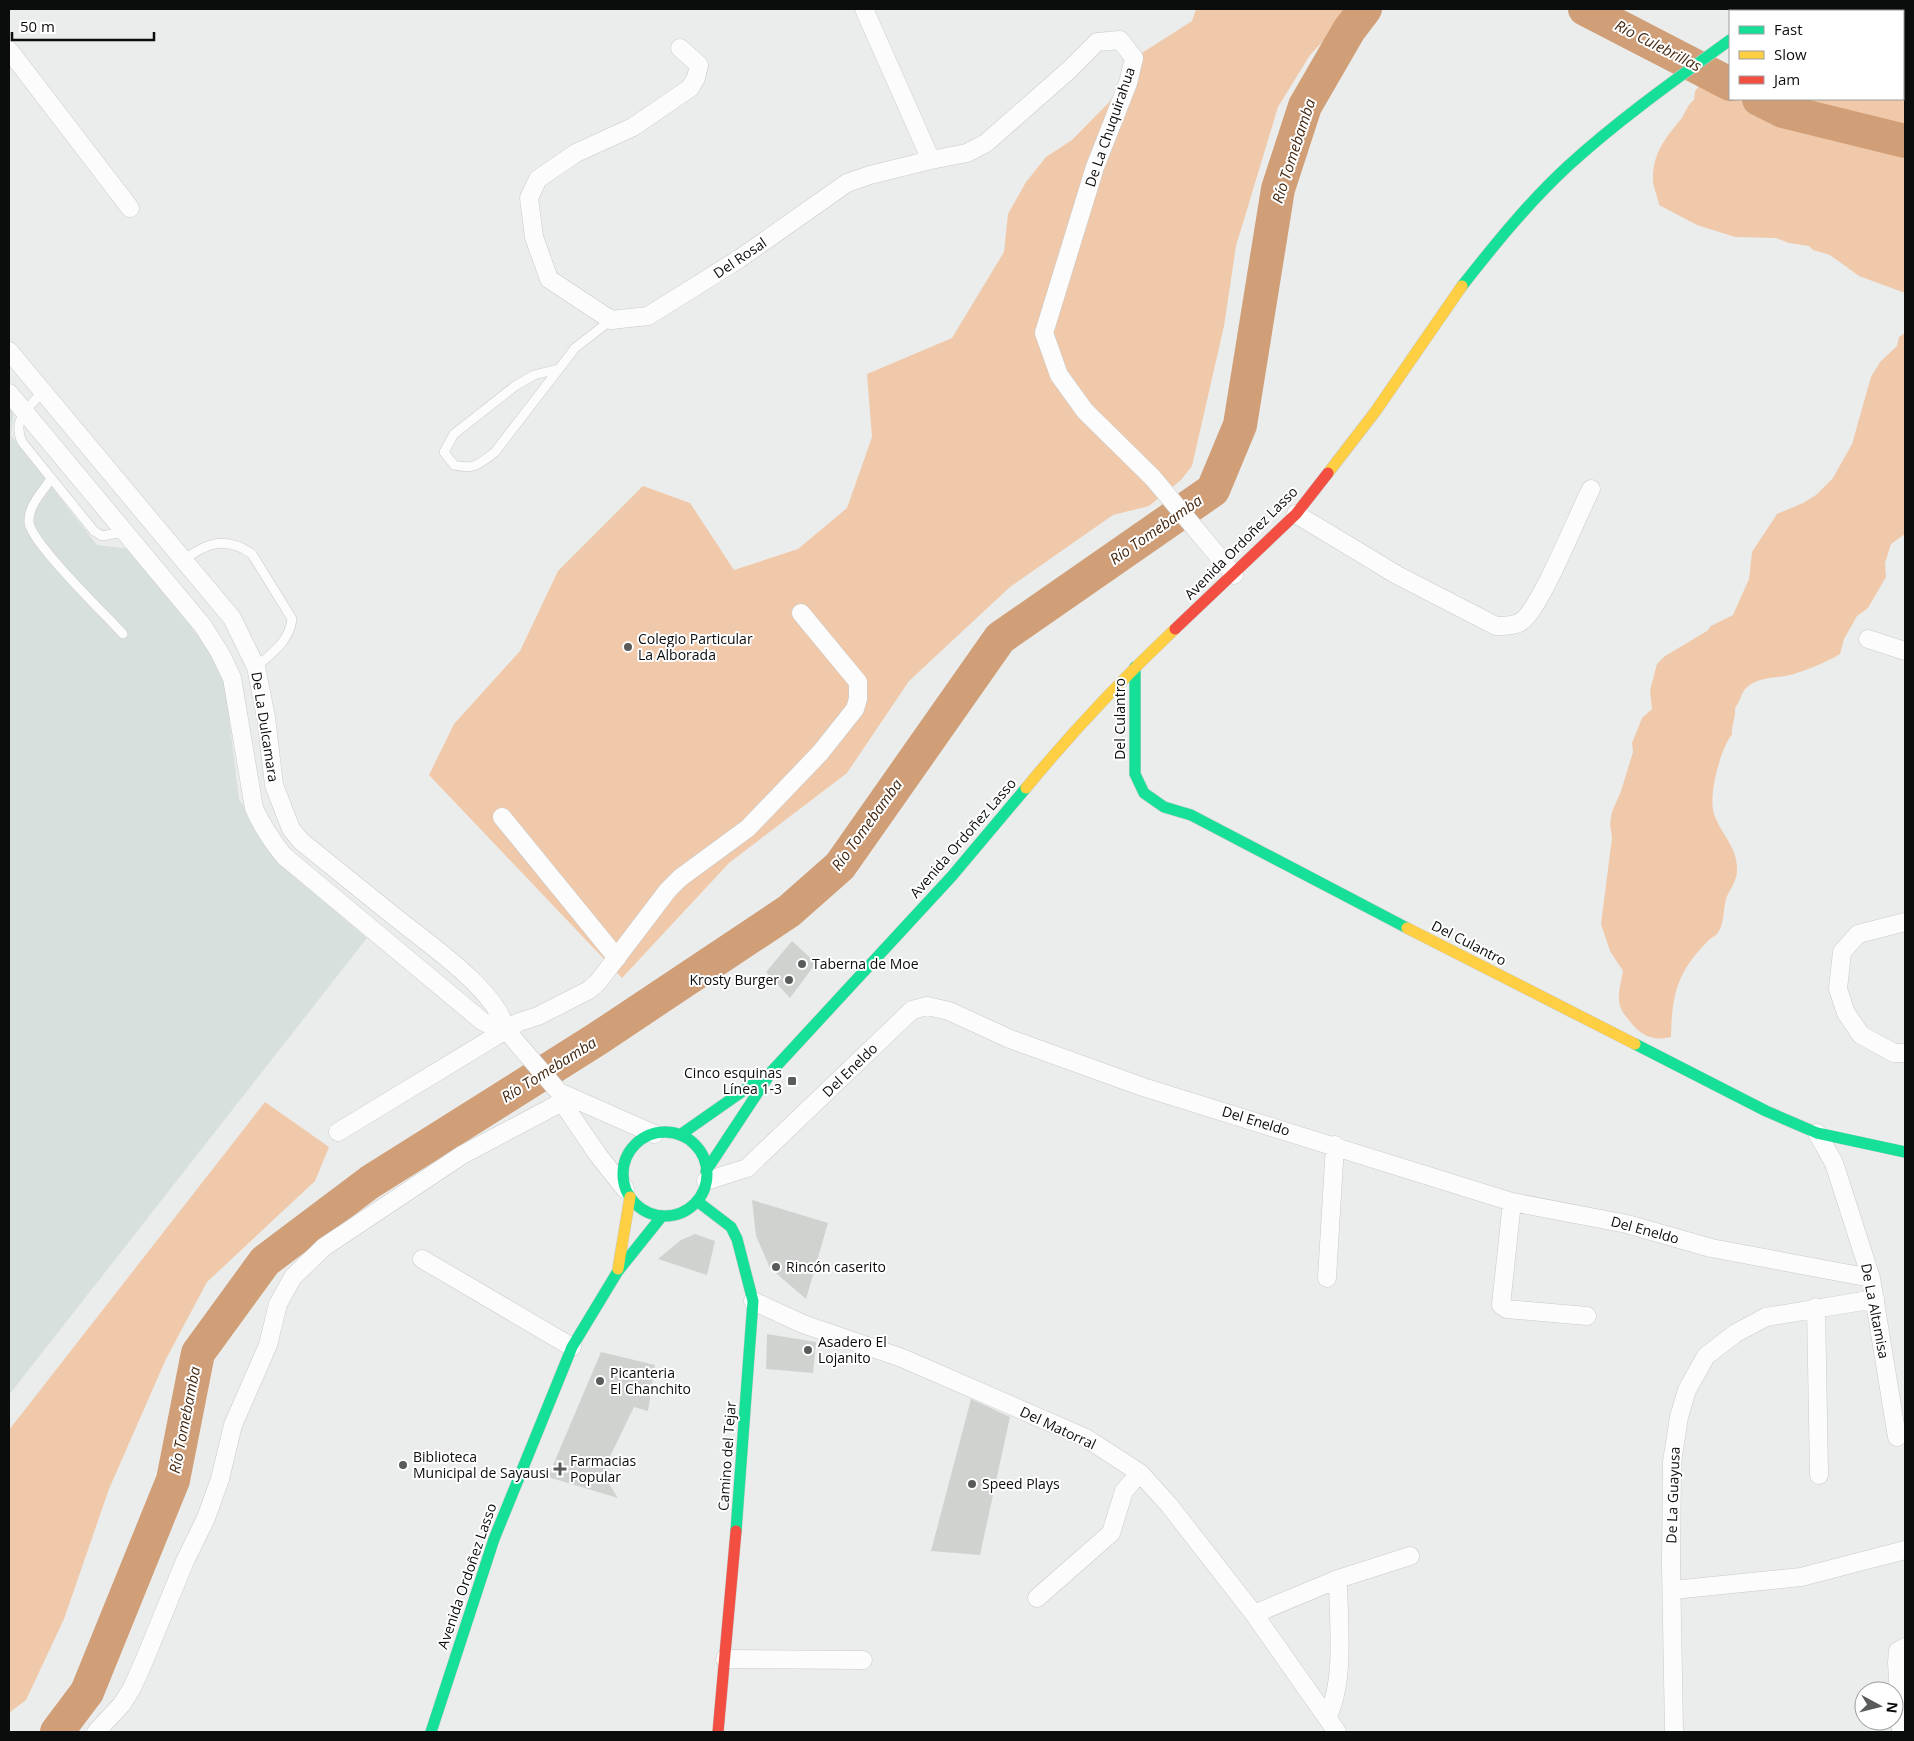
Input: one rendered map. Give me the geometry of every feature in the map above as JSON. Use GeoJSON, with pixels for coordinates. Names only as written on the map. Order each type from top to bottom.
{"type":"FeatureCollection","features":[{"type":"Feature","properties":{"kind":"main road","name":"Avenida Ordoñez Lasso"},"geometry":{"type":"LineString","coordinates":[[706,1176],[772,1071],[952,876],[1057,750],[1135,667],[1234,575],[1296,514],[1375,412],[1444,309],[1499,238],[1568,166],[1667,86],[1729,41]]}},
{"type":"Feature","properties":{"kind":"main road","name":"Del Culantro"},"geometry":{"type":"LineString","coordinates":[[1135,667],[1135,774],[1144,794],[1164,807],[1191,815],[1766,1111],[1817,1133],[1905,1152]]}},
{"type":"Feature","properties":{"kind":"main road","name":"Avenida Ordoñez Lasso"},"geometry":{"type":"LineString","coordinates":[[680,1135],[772,1071]]}},
{"type":"Feature","properties":{"kind":"main road"},"geometry":{"type":"LineString","coordinates":[[667,1132],[680,1135],[698,1149],[706,1176],[697,1201],[687,1210],[675,1215],[662,1216],[649,1213],[638,1207],[627,1193],[622,1173],[627,1155],[634,1145],[654,1134],[667,1132]]}},
{"type":"Feature","properties":{"kind":"main road","name":"Avenida Ordoñez Lasso"},"geometry":{"type":"LineString","coordinates":[[618,1271],[627,1193]]}},
{"type":"Feature","properties":{"kind":"main road","name":"Camino del Tejar"},"geometry":{"type":"LineString","coordinates":[[697,1201],[731,1227],[737,1239],[753,1301],[726,1659],[718,1732]]}},
{"type":"Feature","properties":{"kind":"main road","name":"Avenida Ordoñez Lasso"},"geometry":{"type":"LineString","coordinates":[[431,1732],[494,1539],[572,1347],[618,1271],[662,1216]]}},
{"type":"Feature","properties":{"kind":"street"},"geometry":{"type":"LineString","coordinates":[[864,9],[931,160]]}},
{"type":"Feature","properties":{"kind":"street","name":"De La Chuquirahua"},"geometry":{"type":"LineString","coordinates":[[931,160],[967,153],[986,144],[1069,70],[1097,42],[1120,40],[1134,58],[1128,83],[1095,167],[1044,333],[1059,376],[1085,411],[1153,478],[1234,575]]}},
{"type":"Feature","properties":{"kind":"street"},"geometry":{"type":"LineString","coordinates":[[611,320],[549,279],[534,237],[529,198],[538,179],[576,153],[633,127],[690,88],[696,78],[699,65],[680,48]]}},
{"type":"Feature","properties":{"kind":"street"},"geometry":{"type":"LineString","coordinates":[[9,50],[130,208]]}},
{"type":"Feature","properties":{"kind":"street","name":"Del Rosal"},"geometry":{"type":"LineString","coordinates":[[611,320],[648,316],[739,259],[847,183],[870,174],[931,160]]}},
{"type":"Feature","properties":{"kind":"street","name":"De La Dulcamara"},"geometry":{"type":"LineString","coordinates":[[9,351],[232,618],[256,667],[266,717],[274,785],[291,829],[302,842],[442,955],[482,991],[496,1007],[509,1033],[559,1094],[598,1156],[627,1193]]}},
{"type":"Feature","properties":{"kind":"street","name":"De La Dulcamara"},"geometry":{"type":"LineString","coordinates":[[9,394],[203,626],[220,652],[232,678],[254,808],[271,840],[284,856],[482,1021],[494,1028],[509,1033]]}},
{"type":"Feature","properties":{"kind":"street"},"geometry":{"type":"LineString","coordinates":[[1296,514],[1397,575],[1496,626],[1511,626],[1522,621],[1537,603],[1591,489]]}},
{"type":"Feature","properties":{"kind":"street"},"geometry":{"type":"LineString","coordinates":[[338,1132],[509,1033],[589,990],[598,982],[617,958],[668,890],[680,878],[748,828],[820,753],[855,709],[858,699],[858,682],[801,613]]}},
{"type":"Feature","properties":{"kind":"street"},"geometry":{"type":"LineString","coordinates":[[1868,639],[1905,651]]}},
{"type":"Feature","properties":{"kind":"street"},"geometry":{"type":"LineString","coordinates":[[502,818],[617,958]]}},
{"type":"Feature","properties":{"kind":"street"},"geometry":{"type":"LineString","coordinates":[[1905,922],[1858,934],[1842,952],[1838,988],[1846,1013],[1861,1035],[1894,1054],[1905,1053]]}},
{"type":"Feature","properties":{"kind":"street","name":"Del Eneldo"},"geometry":{"type":"LineString","coordinates":[[706,1176],[747,1168],[912,1010],[926,1006],[949,1011],[1010,1039],[1143,1087],[1335,1145],[1512,1202],[1627,1224],[1711,1248],[1870,1278]]}},
{"type":"Feature","properties":{"kind":"street"},"geometry":{"type":"LineString","coordinates":[[96,1732],[122,1704],[144,1661],[184,1561],[206,1518],[220,1479],[233,1425],[268,1345],[278,1304],[293,1277],[324,1247],[462,1155],[559,1094]]}},
{"type":"Feature","properties":{"kind":"street","name":"De La Dulcamara"},"geometry":{"type":"LineString","coordinates":[[559,1094],[654,1134]]}},
{"type":"Feature","properties":{"kind":"street","name":"De La Altamisa"},"geometry":{"type":"LineString","coordinates":[[1817,1133],[1834,1163],[1870,1278],[1897,1437]]}},
{"type":"Feature","properties":{"kind":"street"},"geometry":{"type":"LineString","coordinates":[[1327,1278],[1335,1145]]}},
{"type":"Feature","properties":{"kind":"street"},"geometry":{"type":"LineString","coordinates":[[1512,1202],[1501,1305],[1507,1309],[1587,1316]]}},
{"type":"Feature","properties":{"kind":"street"},"geometry":{"type":"LineString","coordinates":[[422,1259],[572,1347]]}},
{"type":"Feature","properties":{"kind":"street","name":"De La Guayusa"},"geometry":{"type":"LineString","coordinates":[[1674,1732],[1673,1590],[1671,1565],[1672,1462],[1679,1417],[1687,1390],[1706,1356],[1736,1333],[1766,1317],[1816,1307],[1875,1299]]}},
{"type":"Feature","properties":{"kind":"street","name":"Del Matorral"},"geometry":{"type":"LineString","coordinates":[[753,1301],[803,1324],[902,1358],[1086,1438],[1140,1473],[1169,1505],[1254,1614],[1332,1725]]}},
{"type":"Feature","properties":{"kind":"street"},"geometry":{"type":"LineString","coordinates":[[1816,1307],[1819,1475]]}},
{"type":"Feature","properties":{"kind":"street"},"geometry":{"type":"LineString","coordinates":[[1037,1598],[1111,1533],[1124,1491],[1140,1473]]}},
{"type":"Feature","properties":{"kind":"street"},"geometry":{"type":"LineString","coordinates":[[1673,1590],[1801,1577],[1905,1550]]}},
{"type":"Feature","properties":{"kind":"street"},"geometry":{"type":"LineString","coordinates":[[1254,1614],[1338,1579],[1410,1556]]}},
{"type":"Feature","properties":{"kind":"street"},"geometry":{"type":"LineString","coordinates":[[1332,1725],[1332,1709],[1338,1675],[1338,1579]]}},
{"type":"Feature","properties":{"kind":"street"},"geometry":{"type":"LineString","coordinates":[[1901,1732],[1897,1662],[1898,1651],[1905,1647]]}},
{"type":"Feature","properties":{"kind":"street"},"geometry":{"type":"LineString","coordinates":[[726,1659],[863,1660]]}},
{"type":"Feature","properties":{"kind":"lane"},"geometry":{"type":"LineString","coordinates":[[558,369],[534,375],[515,386],[454,434],[444,452],[454,466],[467,469],[480,464],[495,452],[548,386],[558,369],[575,348],[611,320]]}},
{"type":"Feature","properties":{"kind":"lane"},"geometry":{"type":"LineString","coordinates":[[43,392],[23,412],[18,427],[19,436],[51,479],[99,535],[107,536],[123,532]]}},
{"type":"Feature","properties":{"kind":"lane"},"geometry":{"type":"LineString","coordinates":[[51,479],[30,510],[29,524],[44,549],[123,634]]}},
{"type":"Feature","properties":{"kind":"lane"},"geometry":{"type":"LineString","coordinates":[[184,560],[201,547],[226,542],[244,548],[252,554],[292,619],[289,635],[284,643],[256,667]]}},
{"type":"Feature","properties":{"kind":"shaded area"},"geometry":{"type":"Polygon","coordinates":[[[1196,9],[1354,9],[1310,55],[1278,107],[1236,246],[1224,326],[1192,466],[1181,480],[1149,506],[1113,515],[1010,587],[909,681],[847,773],[729,863],[622,978],[429,775],[454,724],[520,651],[558,571],[643,486],[690,503],[734,570],[798,549],[847,508],[872,437],[867,374],[952,338],[1004,252],[1008,214],[1026,182],[1046,157],[1072,140],[1128,83],[1134,58],[1192,21],[1196,9]]]}},
{"type":"Feature","properties":{"kind":"shaded area"},"geometry":{"type":"Polygon","coordinates":[[[1905,9],[1904,76],[1904,10],[1872,10],[1905,9]]]}},
{"type":"Feature","properties":{"kind":"shaded area"},"geometry":{"type":"Polygon","coordinates":[[[1729,77],[1729,100],[1904,100],[1905,81],[1905,293],[1859,276],[1830,255],[1813,250],[1809,246],[1789,243],[1776,238],[1735,237],[1697,225],[1659,205],[1653,182],[1657,155],[1669,134],[1694,100],[1695,91],[1703,82],[1710,81],[1708,84],[1729,77]]]}},
{"type":"Feature","properties":{"kind":"shaded area"},"geometry":{"type":"Polygon","coordinates":[[[1905,333],[1905,534],[1891,544],[1885,563],[1886,577],[1868,608],[1857,616],[1844,639],[1840,654],[1818,665],[1788,676],[1757,681],[1743,692],[1735,708],[1732,734],[1719,762],[1713,796],[1714,814],[1732,848],[1737,862],[1736,877],[1726,899],[1720,930],[1689,963],[1678,985],[1673,1008],[1671,1037],[1657,1038],[1646,1036],[1623,1013],[1619,1002],[1619,993],[1623,971],[1610,951],[1601,924],[1612,838],[1610,824],[1612,812],[1621,791],[1633,752],[1632,743],[1642,718],[1652,709],[1650,690],[1657,664],[1665,656],[1707,631],[1711,626],[1733,615],[1749,579],[1752,552],[1777,514],[1816,495],[1833,478],[1852,444],[1871,377],[1880,362],[1897,346],[1899,337],[1905,333]]]}},
{"type":"Feature","properties":{"kind":"shaded area"},"geometry":{"type":"Polygon","coordinates":[[[9,391],[15,398],[11,435],[97,545],[131,549],[203,642],[224,676],[239,799],[284,868],[367,938],[9,1395],[9,391]]]}},
{"type":"Feature","properties":{"kind":"shaded area"},"geometry":{"type":"Polygon","coordinates":[[[265,1102],[329,1147],[315,1181],[207,1282],[166,1359],[109,1489],[64,1619],[26,1700],[9,1713],[9,1430],[265,1102]]]}},
{"type":"Feature","properties":{"kind":"building"},"geometry":{"type":"Polygon","coordinates":[[[792,941],[816,963],[790,998],[766,972],[792,941]]]}},
{"type":"Feature","properties":{"kind":"building"},"geometry":{"type":"Polygon","coordinates":[[[752,1200],[828,1223],[806,1299],[770,1268],[756,1236],[752,1200]]]}},
{"type":"Feature","properties":{"kind":"building"},"geometry":{"type":"Polygon","coordinates":[[[695,1234],[715,1241],[707,1275],[658,1259],[681,1240],[695,1234]]]}},
{"type":"Feature","properties":{"kind":"building"},"geometry":{"type":"Polygon","coordinates":[[[767,1334],[816,1342],[813,1373],[766,1369],[767,1334]]]}},
{"type":"Feature","properties":{"kind":"building"},"geometry":{"type":"Polygon","coordinates":[[[601,1352],[655,1365],[648,1411],[634,1407],[602,1473],[618,1498],[548,1477],[601,1352]]]}},
{"type":"Feature","properties":{"kind":"building","name":"Speed Plays"},"geometry":{"type":"Polygon","coordinates":[[[971,1399],[1010,1417],[980,1555],[931,1551],[971,1399]]]}},
{"type":"Feature","properties":{"kind":"waterway","name":"Río Tomebamba"},"geometry":{"type":"LineString","coordinates":[[57,1732],[87,1692],[173,1480],[198,1353],[265,1261],[370,1182],[597,1039],[789,911],[840,866],[1000,638],[1213,490],[1240,425],[1278,189],[1305,106],[1349,30],[1365,9]]}},
{"type":"Feature","properties":{"kind":"waterway","name":"Río Culebrillas"},"geometry":{"type":"LineString","coordinates":[[1585,9],[1729,83]]}},
{"type":"Feature","properties":{"kind":"waterway","name":"Río Culebrillas"},"geometry":{"type":"LineString","coordinates":[[1761,100],[1783,111],[1905,141]]}},
{"type":"Feature","properties":{"kind":"traffic: fast"},"geometry":{"type":"LineString","coordinates":[[1815,10],[1820,9]]}},
{"type":"Feature","properties":{"kind":"traffic: fast"},"geometry":{"type":"LineString","coordinates":[[1462,286],[1526,209],[1568,166],[1668,85],[1729,41]]}},
{"type":"Feature","properties":{"kind":"traffic: fast"},"geometry":{"type":"LineString","coordinates":[[1135,667],[1135,774],[1144,793],[1164,807],[1191,815],[1407,928]]}},
{"type":"Feature","properties":{"kind":"traffic: fast"},"geometry":{"type":"LineString","coordinates":[[706,1171],[772,1071],[952,876],[1026,788]]}},
{"type":"Feature","properties":{"kind":"traffic: fast"},"geometry":{"type":"LineString","coordinates":[[1635,1044],[1766,1111],[1817,1133],[1905,1152]]}},
{"type":"Feature","properties":{"kind":"traffic: fast"},"geometry":{"type":"LineString","coordinates":[[680,1135],[760,1079]]}},
{"type":"Feature","properties":{"kind":"traffic: fast"},"geometry":{"type":"LineString","coordinates":[[665,1132],[688,1139],[700,1151],[707,1174],[700,1197],[688,1209],[665,1216],[642,1209],[630,1197],[623,1174],[630,1151],[642,1139],[665,1132]]}},
{"type":"Feature","properties":{"kind":"traffic: fast"},"geometry":{"type":"LineString","coordinates":[[697,1201],[731,1227],[737,1239],[753,1301],[736,1531]]}},
{"type":"Feature","properties":{"kind":"traffic: fast"},"geometry":{"type":"LineString","coordinates":[[431,1732],[494,1539],[572,1347],[618,1271],[662,1216]]}},
{"type":"Feature","properties":{"kind":"traffic: slow"},"geometry":{"type":"LineString","coordinates":[[1328,473],[1375,412],[1462,286]]}},
{"type":"Feature","properties":{"kind":"traffic: slow"},"geometry":{"type":"LineString","coordinates":[[1026,788],[1098,706],[1175,629]]}},
{"type":"Feature","properties":{"kind":"traffic: slow"},"geometry":{"type":"LineString","coordinates":[[1407,928],[1635,1044]]}},
{"type":"Feature","properties":{"kind":"traffic: slow"},"geometry":{"type":"LineString","coordinates":[[618,1269],[630,1197]]}},
{"type":"Feature","properties":{"kind":"traffic: jam"},"geometry":{"type":"LineString","coordinates":[[1175,629],[1296,514],[1328,473]]}},
{"type":"Feature","properties":{"kind":"traffic: jam"},"geometry":{"type":"LineString","coordinates":[[718,1732],[736,1531]]}},
{"type":"Feature","properties":{"kind":"place","name":"Colegio Particular La Alborada"},"geometry":{"type":"Point","coordinates":[628,647]}},
{"type":"Feature","properties":{"kind":"place","name":"Taberna de Moe"},"geometry":{"type":"Point","coordinates":[802,964]}},
{"type":"Feature","properties":{"kind":"place","name":"Krosty Burger"},"geometry":{"type":"Point","coordinates":[789,980]}},
{"type":"Feature","properties":{"kind":"place","name":"Cinco esquinas Línea 1-3"},"geometry":{"type":"Point","coordinates":[792,1081]}},
{"type":"Feature","properties":{"kind":"place","name":"Rincón caserito"},"geometry":{"type":"Point","coordinates":[776,1267]}},
{"type":"Feature","properties":{"kind":"place","name":"Asadero El Lojanito"},"geometry":{"type":"Point","coordinates":[808,1350]}},
{"type":"Feature","properties":{"kind":"place","name":"Picanteria El Chanchito"},"geometry":{"type":"Point","coordinates":[600,1381]}},
{"type":"Feature","properties":{"kind":"place","name":"Biblioteca Municipal de Sayausi"},"geometry":{"type":"Point","coordinates":[403,1465]}},
{"type":"Feature","properties":{"kind":"place","name":"Farmacias Popular"},"geometry":{"type":"Point","coordinates":[560,1469]}},
{"type":"Feature","properties":{"kind":"place","name":"Speed Plays"},"geometry":{"type":"Point","coordinates":[972,1484]}}]}
